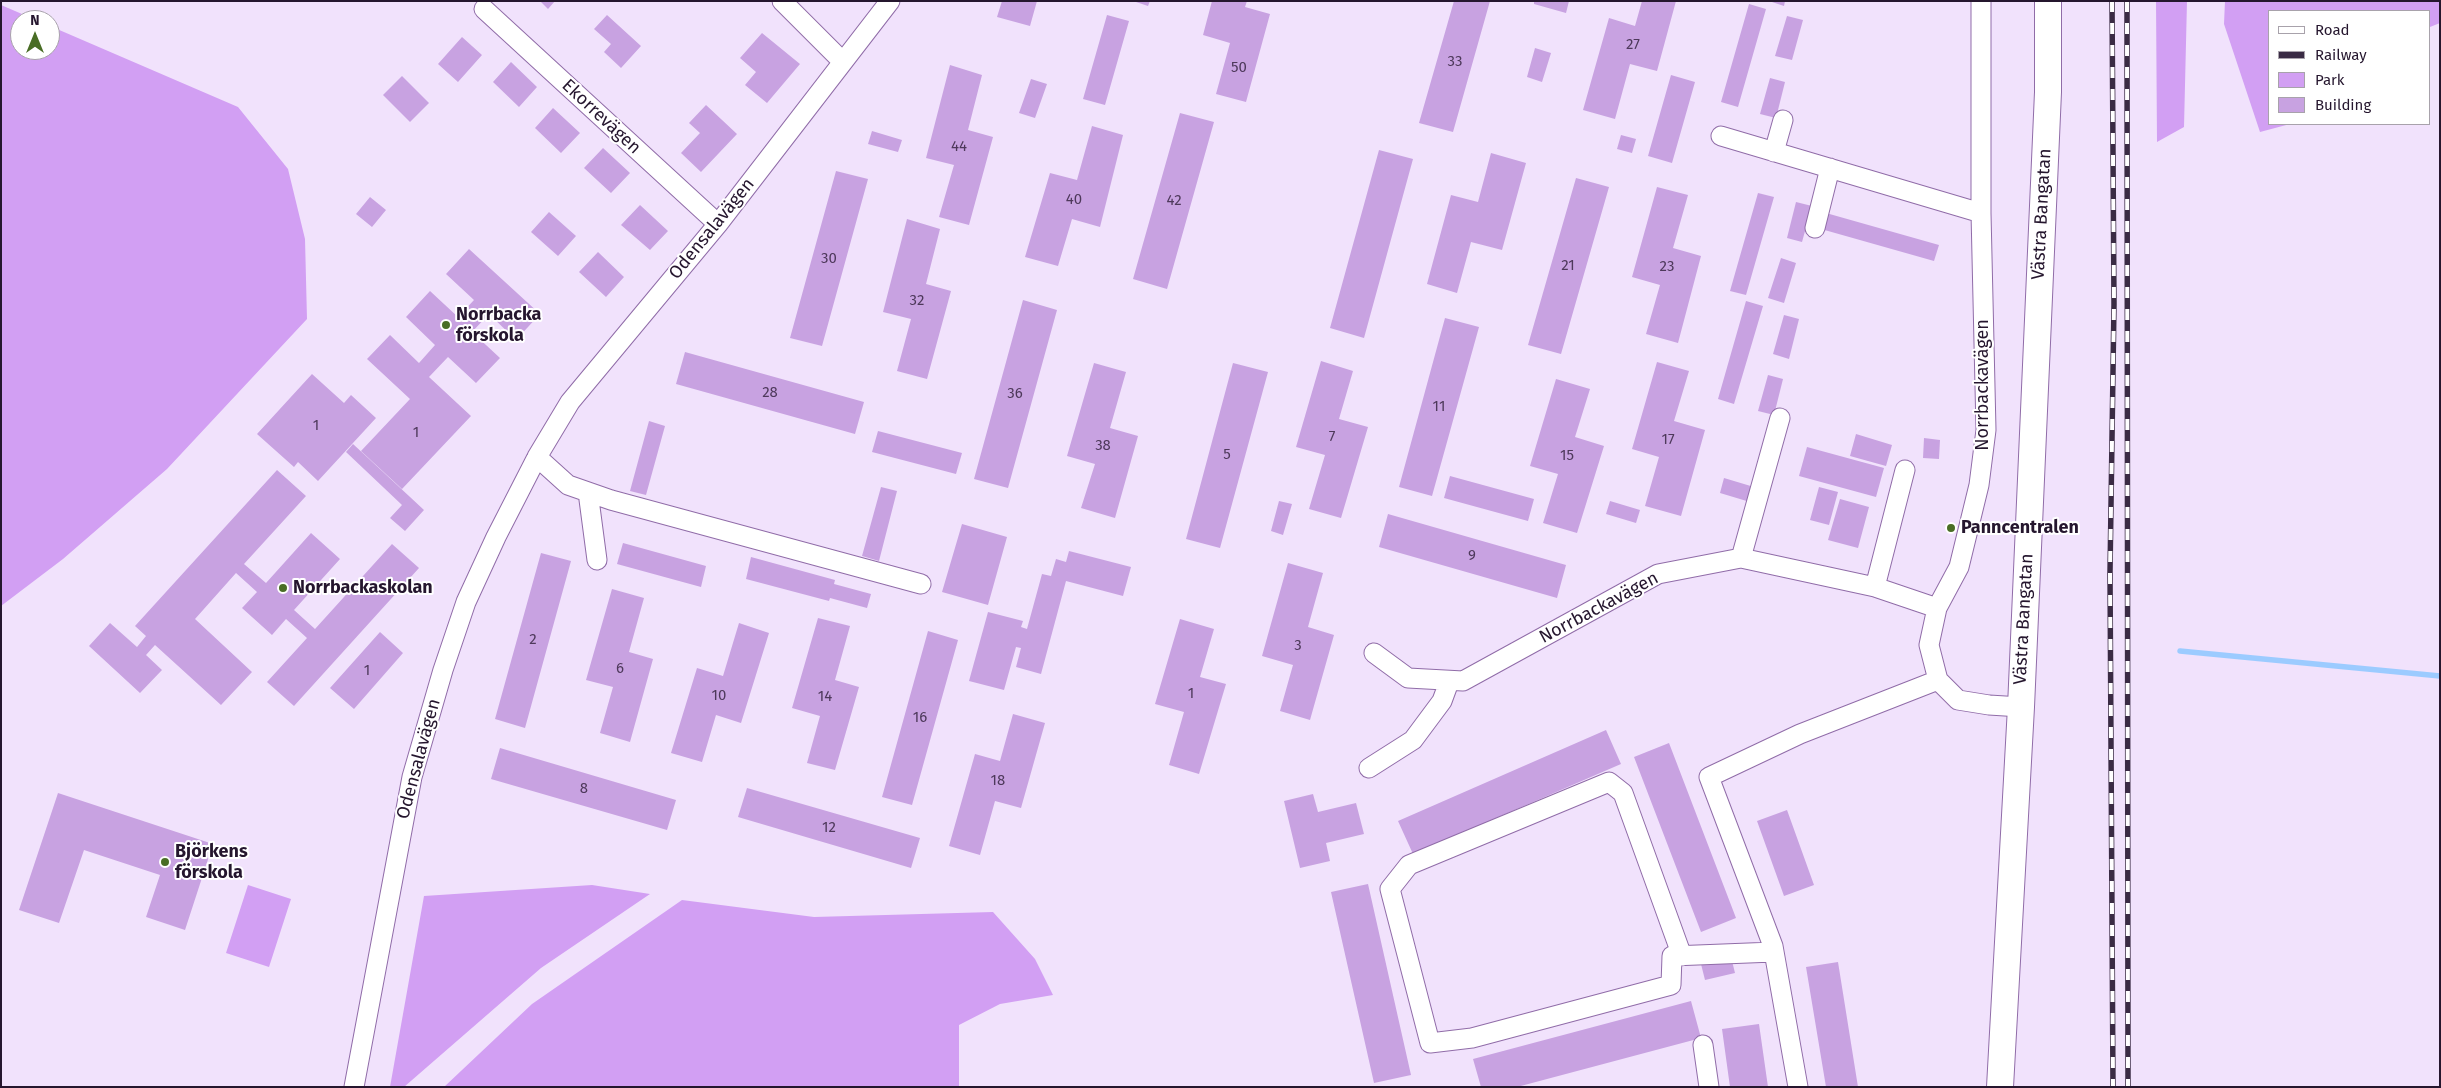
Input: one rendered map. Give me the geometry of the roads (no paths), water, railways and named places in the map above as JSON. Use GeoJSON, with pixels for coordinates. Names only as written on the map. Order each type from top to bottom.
{"type":"FeatureCollection","features":[{"type":"Feature","properties":{"kind":"street"},"geometry":{"type":"LineString","coordinates":[[782,1],[843,62]]}},
{"type":"Feature","properties":{"kind":"street","name":"Odensalavägen"},"geometry":{"type":"LineString","coordinates":[[355,1082],[391,880],[414,768],[443,670],[466,602],[537,457],[570,402],[582,386],[718,224],[890,1]]}},
{"type":"Feature","properties":{"kind":"street","name":"Norrbackavägen"},"geometry":{"type":"LineString","coordinates":[[1938,680],[1929,645],[1937,608],[1960,567],[1979,485],[1986,430],[1981,213],[1981,1]]}},
{"type":"Feature","properties":{"kind":"street","name":"Västra Bangatan"},"geometry":{"type":"LineString","coordinates":[[2000,1087],[2020,707],[2048,92],[2048,1]]}},
{"type":"Feature","properties":{"kind":"street","name":"Ekorrevägen"},"geometry":{"type":"LineString","coordinates":[[484,9],[718,224]]}},
{"type":"Feature","properties":{"kind":"street"},"geometry":{"type":"LineString","coordinates":[[1774,152],[1783,120]]}},
{"type":"Feature","properties":{"kind":"street"},"geometry":{"type":"LineString","coordinates":[[1722,136],[1981,213]]}},
{"type":"Feature","properties":{"kind":"street"},"geometry":{"type":"LineString","coordinates":[[1815,228],[1830,168]]}},
{"type":"Feature","properties":{"kind":"street"},"geometry":{"type":"LineString","coordinates":[[1741,558],[1780,418]]}},
{"type":"Feature","properties":{"kind":"street"},"geometry":{"type":"LineString","coordinates":[[537,457],[568,485],[588,492],[921,584]]}},
{"type":"Feature","properties":{"kind":"street"},"geometry":{"type":"LineString","coordinates":[[1875,587],[1905,470]]}},
{"type":"Feature","properties":{"kind":"street"},"geometry":{"type":"LineString","coordinates":[[588,492],[597,560]]}},
{"type":"Feature","properties":{"kind":"street","name":"Norrbackavägen"},"geometry":{"type":"LineString","coordinates":[[1374,653],[1408,678],[1449,682],[1463,681],[1658,574],[1741,558],[1875,587],[1937,608]]}},
{"type":"Feature","properties":{"kind":"street"},"geometry":{"type":"LineString","coordinates":[[1798,1087],[1774,952],[1709,777],[1800,734],[1938,680],[1958,700],[2020,707]]}},
{"type":"Feature","properties":{"kind":"street"},"geometry":{"type":"LineString","coordinates":[[1370,768],[1413,740],[1442,700],[1449,682]]}},
{"type":"Feature","properties":{"kind":"street"},"geometry":{"type":"LineString","coordinates":[[1682,956],[1623,793],[1609,782],[1409,865],[1390,890],[1430,1043],[1472,1038],[1671,985],[1672,956],[1682,956],[1774,952]]}},
{"type":"Feature","properties":{"kind":"street"},"geometry":{"type":"LineString","coordinates":[[1702,1045],[1709,1087]]}},
{"type":"Feature","properties":{"kind":"waterway"},"geometry":{"type":"LineString","coordinates":[[2180,651],[2440,676]]}},
{"type":"Feature","properties":{"kind":"railway"},"geometry":{"type":"LineString","coordinates":[[2112,1],[2114,304],[2110,573],[2113,1087]]}},
{"type":"Feature","properties":{"kind":"railway"},"geometry":{"type":"LineString","coordinates":[[2127,1],[2128,1087]]}},
{"type":"Feature","properties":{"kind":"place","name":"Norrbacka förskola"},"geometry":{"type":"Point","coordinates":[446,325]}},
{"type":"Feature","properties":{"kind":"place","name":"Panncentralen"},"geometry":{"type":"Point","coordinates":[1951,528]}},
{"type":"Feature","properties":{"kind":"place","name":"Norrbackaskolan"},"geometry":{"type":"Point","coordinates":[283,588]}},
{"type":"Feature","properties":{"kind":"place","name":"Björkens förskola"},"geometry":{"type":"Point","coordinates":[165,862]}}]}
